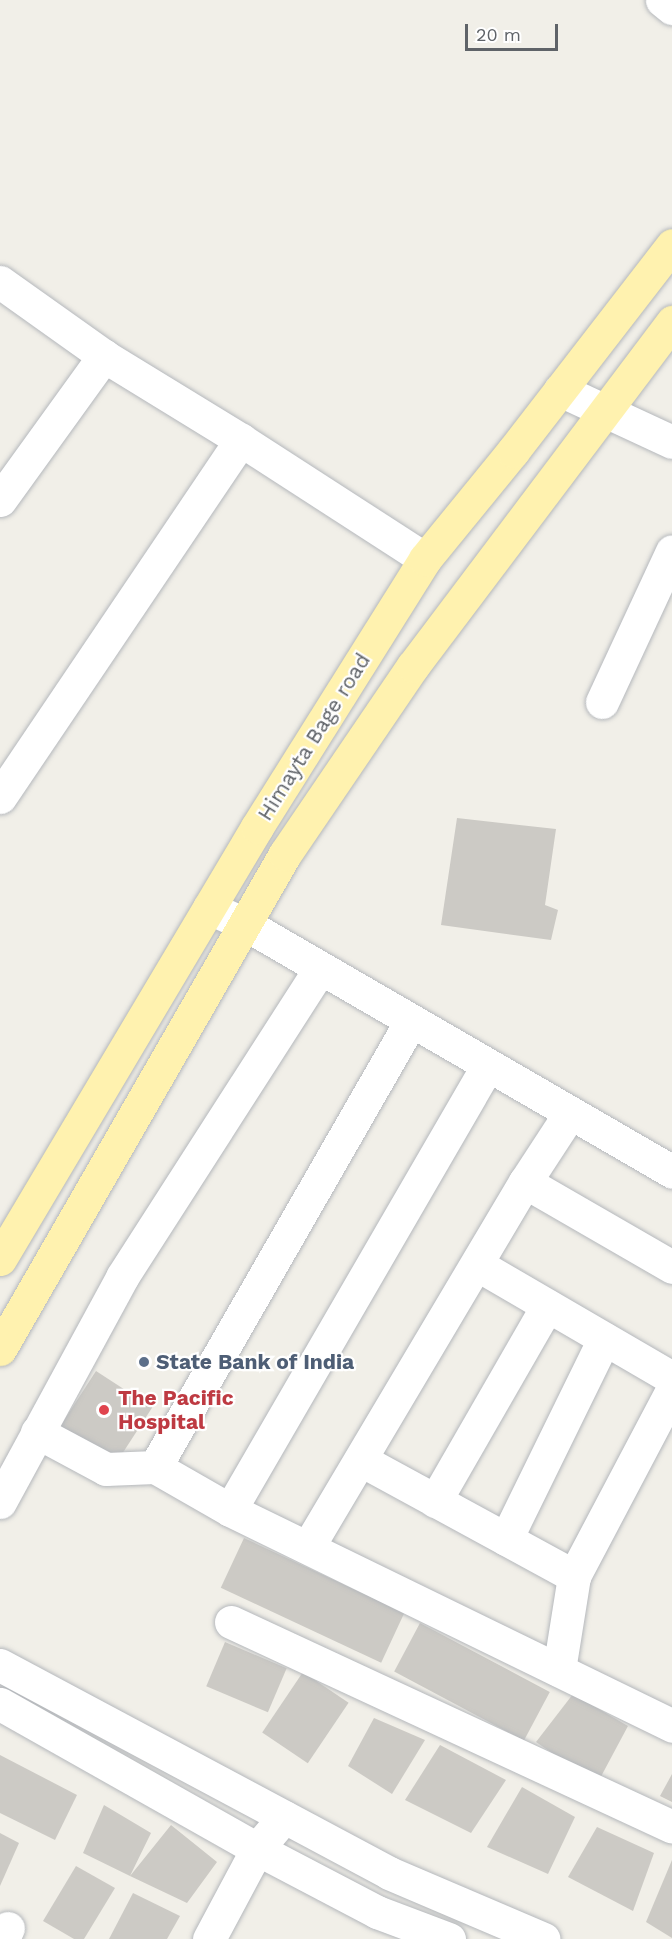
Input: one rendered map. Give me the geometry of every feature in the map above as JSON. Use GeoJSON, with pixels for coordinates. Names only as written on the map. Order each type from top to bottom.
{"type":"FeatureCollection","features":[{"type":"Feature","properties":{"kind":"main road","name":"Himayta Bage road"},"geometry":{"type":"LineString","coordinates":[[0,1259],[209,908],[425,559],[672,245]]}},
{"type":"Feature","properties":{"kind":"main road"},"geometry":{"type":"LineString","coordinates":[[0,1349],[285,854],[413,666],[672,322]]}},
{"type":"Feature","properties":{"kind":"street"},"geometry":{"type":"LineString","coordinates":[[662,0],[672,8]]}},
{"type":"Feature","properties":{"kind":"street"},"geometry":{"type":"LineString","coordinates":[[0,282],[104,356],[241,440],[425,559]]}},
{"type":"Feature","properties":{"kind":"street"},"geometry":{"type":"LineString","coordinates":[[0,499],[104,356]]}},
{"type":"Feature","properties":{"kind":"street"},"geometry":{"type":"LineString","coordinates":[[560,390],[672,442]]}},
{"type":"Feature","properties":{"kind":"street"},"geometry":{"type":"LineString","coordinates":[[0,797],[241,440]]}},
{"type":"Feature","properties":{"kind":"street"},"geometry":{"type":"LineString","coordinates":[[602,702],[672,551]]}},
{"type":"Feature","properties":{"kind":"street"},"geometry":{"type":"LineString","coordinates":[[209,908],[245,924],[672,1172]]}},
{"type":"Feature","properties":{"kind":"street"},"geometry":{"type":"LineString","coordinates":[[0,1502],[122,1277],[320,968]]}},
{"type":"Feature","properties":{"kind":"street"},"geometry":{"type":"LineString","coordinates":[[155,1467],[411,1021]]}},
{"type":"Feature","properties":{"kind":"street"},"geometry":{"type":"LineString","coordinates":[[230,1510],[488,1065]]}},
{"type":"Feature","properties":{"kind":"street"},"geometry":{"type":"LineString","coordinates":[[308,1547],[478,1265],[525,1182],[570,1113]]}},
{"type":"Feature","properties":{"kind":"street"},"geometry":{"type":"LineString","coordinates":[[525,1182],[672,1267]]}},
{"type":"Feature","properties":{"kind":"street"},"geometry":{"type":"LineString","coordinates":[[478,1265],[672,1378]]}},
{"type":"Feature","properties":{"kind":"street"},"geometry":{"type":"LineString","coordinates":[[435,1501],[547,1306]]}},
{"type":"Feature","properties":{"kind":"street"},"geometry":{"type":"LineString","coordinates":[[506,1539],[604,1339]]}},
{"type":"Feature","properties":{"kind":"street"},"geometry":{"type":"LineString","coordinates":[[559,1670],[574,1576],[672,1390]]}},
{"type":"Feature","properties":{"kind":"street"},"geometry":{"type":"LineString","coordinates":[[37,1432],[106,1469],[155,1467],[230,1510],[672,1726]]}},
{"type":"Feature","properties":{"kind":"street"},"geometry":{"type":"LineString","coordinates":[[361,1460],[574,1576]]}},
{"type":"Feature","properties":{"kind":"street"},"geometry":{"type":"LineString","coordinates":[[231,1622],[672,1827]]}},
{"type":"Feature","properties":{"kind":"street"},"geometry":{"type":"LineString","coordinates":[[0,1665],[389,1873],[544,1939]]}},
{"type":"Feature","properties":{"kind":"street"},"geometry":{"type":"LineString","coordinates":[[0,1704],[257,1849],[377,1912],[434,1936],[451,1899]]}},
{"type":"Feature","properties":{"kind":"street"},"geometry":{"type":"LineString","coordinates":[[209,1939],[257,1849],[284,1817]]}},
{"type":"Feature","properties":{"kind":"building"},"geometry":{"type":"Polygon","coordinates":[[[457,818],[556,829],[545,905],[558,910],[551,940],[441,925],[457,818]]]}},
{"type":"Feature","properties":{"kind":"building"},"geometry":{"type":"Polygon","coordinates":[[[96,1371],[152,1407],[116,1464],[60,1427],[96,1371]]]}},
{"type":"Feature","properties":{"kind":"building"},"geometry":{"type":"Polygon","coordinates":[[[244,1538],[404,1613],[381,1663],[221,1588],[244,1538]]]}},
{"type":"Feature","properties":{"kind":"building"},"geometry":{"type":"Polygon","coordinates":[[[420,1623],[550,1692],[524,1741],[394,1672],[420,1623]]]}},
{"type":"Feature","properties":{"kind":"building"},"geometry":{"type":"Polygon","coordinates":[[[225,1642],[287,1668],[268,1712],[206,1686],[225,1642]]]}},
{"type":"Feature","properties":{"kind":"building"},"geometry":{"type":"Polygon","coordinates":[[[303,1672],[349,1703],[308,1763],[262,1733],[303,1672]]]}},
{"type":"Feature","properties":{"kind":"building"},"geometry":{"type":"Polygon","coordinates":[[[573,1694],[628,1726],[597,1784],[536,1742],[573,1694]]]}},
{"type":"Feature","properties":{"kind":"building"},"geometry":{"type":"Polygon","coordinates":[[[374,1718],[425,1740],[392,1794],[348,1766],[374,1718]]]}},
{"type":"Feature","properties":{"kind":"building"},"geometry":{"type":"Polygon","coordinates":[[[440,1745],[506,1780],[471,1833],[405,1800],[440,1745]]]}},
{"type":"Feature","properties":{"kind":"building"},"geometry":{"type":"Polygon","coordinates":[[[0,1755],[77,1795],[55,1840],[0,1813],[0,1755]]]}},
{"type":"Feature","properties":{"kind":"building"},"geometry":{"type":"Polygon","coordinates":[[[672,1774],[672,1802],[660,1796],[672,1774]]]}},
{"type":"Feature","properties":{"kind":"building"},"geometry":{"type":"Polygon","coordinates":[[[522,1787],[575,1817],[548,1874],[487,1847],[522,1787]]]}},
{"type":"Feature","properties":{"kind":"building"},"geometry":{"type":"Polygon","coordinates":[[[104,1805],[151,1833],[130,1876],[83,1853],[104,1805]]]}},
{"type":"Feature","properties":{"kind":"building"},"geometry":{"type":"Polygon","coordinates":[[[171,1825],[217,1862],[187,1903],[130,1876],[171,1825]]]}},
{"type":"Feature","properties":{"kind":"building"},"geometry":{"type":"Polygon","coordinates":[[[597,1827],[654,1853],[633,1911],[568,1877],[597,1827]]]}},
{"type":"Feature","properties":{"kind":"building"},"geometry":{"type":"Polygon","coordinates":[[[0,1833],[19,1843],[0,1886],[0,1833]]]}},
{"type":"Feature","properties":{"kind":"building"},"geometry":{"type":"Polygon","coordinates":[[[672,1860],[672,1938],[646,1922],[672,1860]]]}},
{"type":"Feature","properties":{"kind":"building"},"geometry":{"type":"Polygon","coordinates":[[[76,1866],[115,1888],[84,1939],[74,1939],[43,1921],[76,1866]]]}},
{"type":"Feature","properties":{"kind":"building"},"geometry":{"type":"Polygon","coordinates":[[[133,1893],[180,1916],[167,1939],[109,1939],[133,1893]]]}},
{"type":"Feature","properties":{"kind":"place","name":"State Bank of India"},"geometry":{"type":"Point","coordinates":[144,1362]}},
{"type":"Feature","properties":{"kind":"place","name":"The Pacific Hospital"},"geometry":{"type":"Point","coordinates":[104,1410]}}]}
